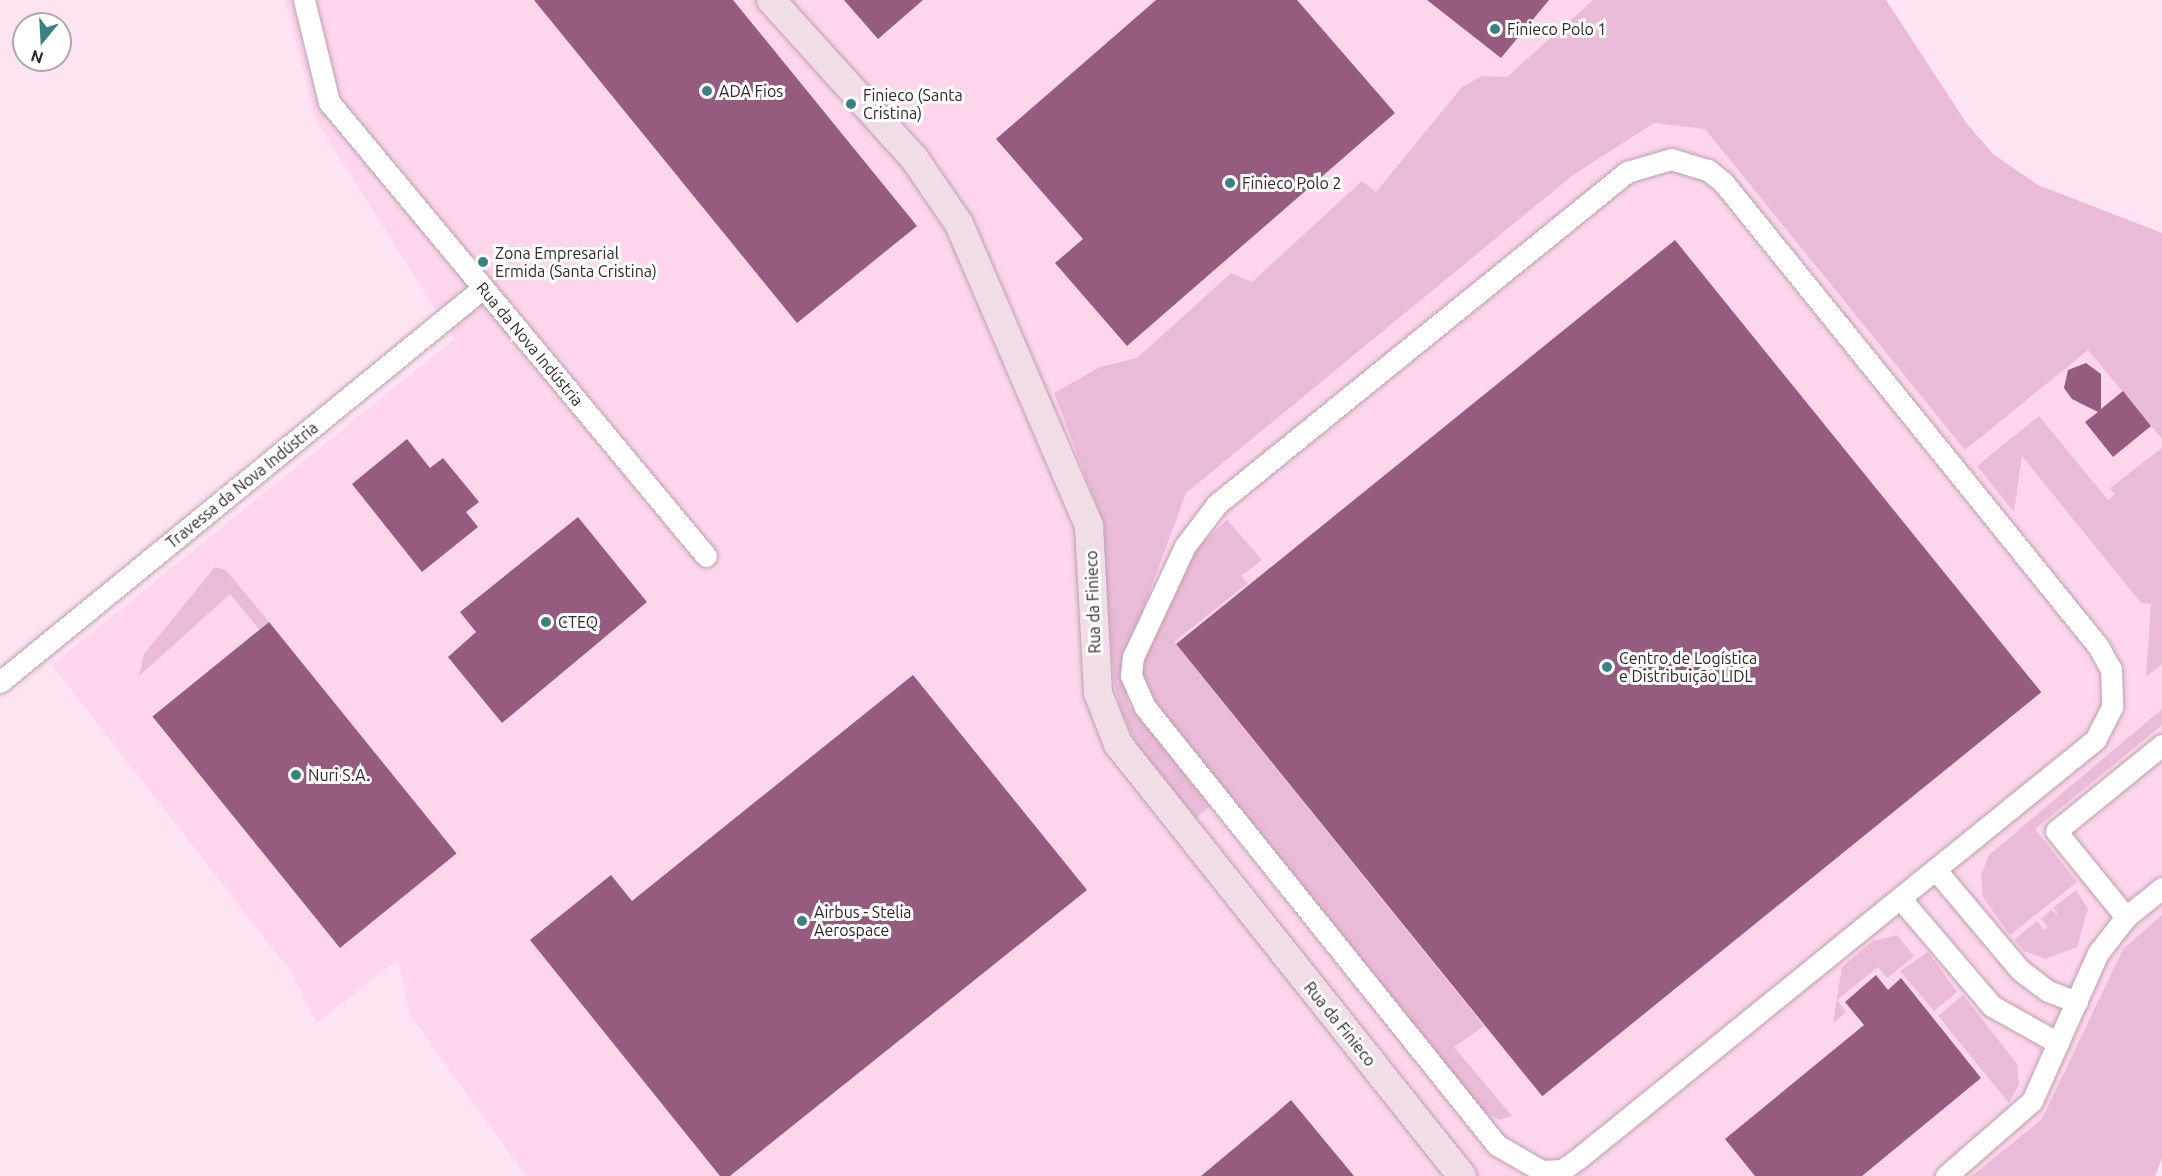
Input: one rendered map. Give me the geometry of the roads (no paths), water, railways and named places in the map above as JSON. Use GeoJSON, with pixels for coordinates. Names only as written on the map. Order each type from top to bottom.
{"type":"FeatureCollection","features":[{"type":"Feature","properties":{"kind":"street","name":"Rua da Nova Indústria"},"geometry":{"type":"LineString","coordinates":[[304,0],[329,102],[706,556]]}},
{"type":"Feature","properties":{"kind":"street","name":"Rua da Finieco"},"geometry":{"type":"LineString","coordinates":[[771,0],[914,158],[959,224],[1086,516],[1098,693],[1118,744],[1462,1176]]}},
{"type":"Feature","properties":{"kind":"street"},"geometry":{"type":"LineString","coordinates":[[1690,161],[1723,182],[2098,646],[2111,669],[2112,707],[2096,739],[1935,869],[1579,1158],[1553,1172],[1528,1167],[1497,1145],[1145,707],[1131,675],[1133,657],[1185,546],[1217,504],[1627,172],[1649,162],[1690,161]]}},
{"type":"Feature","properties":{"kind":"street","name":"Travessa da Nova Indústria"},"geometry":{"type":"LineString","coordinates":[[0,682],[483,288]]}},
{"type":"Feature","properties":{"kind":"street"},"geometry":{"type":"LineString","coordinates":[[2126,917],[2056,831],[2162,745]]}},
{"type":"Feature","properties":{"kind":"street"},"geometry":{"type":"LineString","coordinates":[[1935,869],[2020,970],[2048,991],[2077,1002]]}},
{"type":"Feature","properties":{"kind":"street"},"geometry":{"type":"LineString","coordinates":[[1946,1176],[2023,1113],[2108,935],[2162,888]]}},
{"type":"Feature","properties":{"kind":"street"},"geometry":{"type":"LineString","coordinates":[[1900,898],[1992,1006],[2058,1043]]}},
{"type":"Feature","properties":{"kind":"place","name":"Finieco Polo 1"},"geometry":{"type":"Point","coordinates":[1495,29]}},
{"type":"Feature","properties":{"kind":"place","name":"ADA Fios"},"geometry":{"type":"Point","coordinates":[707,91]}},
{"type":"Feature","properties":{"kind":"place","name":"Finieco (Santa Cristina)"},"geometry":{"type":"Point","coordinates":[851,104]}},
{"type":"Feature","properties":{"kind":"place","name":"Finieco Polo 2"},"geometry":{"type":"Point","coordinates":[1230,183]}},
{"type":"Feature","properties":{"kind":"place","name":"Zona Empresarial Ermida (Santa Cristina)"},"geometry":{"type":"Point","coordinates":[483,262]}},
{"type":"Feature","properties":{"kind":"place","name":"CTEQ"},"geometry":{"type":"Point","coordinates":[546,622]}},
{"type":"Feature","properties":{"kind":"place","name":"Centro de Logística e Distribuição LIDL"},"geometry":{"type":"Point","coordinates":[1607,667]}},
{"type":"Feature","properties":{"kind":"place","name":"Nuri S.A."},"geometry":{"type":"Point","coordinates":[296,775]}},
{"type":"Feature","properties":{"kind":"place","name":"Airbus - Stelia Aerospace"},"geometry":{"type":"Point","coordinates":[802,921]}}]}
